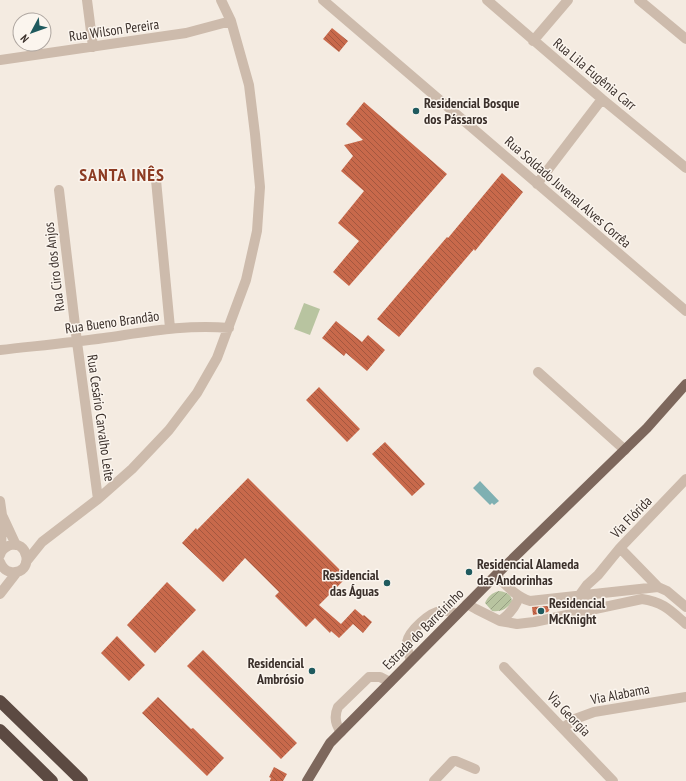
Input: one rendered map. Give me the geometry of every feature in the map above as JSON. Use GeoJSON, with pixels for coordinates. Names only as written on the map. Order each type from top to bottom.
{"type":"FeatureCollection","features":[{"type":"Feature","properties":{"kind":"highway"},"geometry":{"type":"LineString","coordinates":[[0,702],[82,781]]}},
{"type":"Feature","properties":{"kind":"highway"},"geometry":{"type":"LineString","coordinates":[[0,730],[52,781]]}},
{"type":"Feature","properties":{"kind":"main road","name":"Estrada do Barreirinho"},"geometry":{"type":"LineString","coordinates":[[307,781],[330,742],[456,614],[647,428],[686,384]]}},
{"type":"Feature","properties":{"kind":"street"},"geometry":{"type":"LineString","coordinates":[[87,0],[93,47]]}},
{"type":"Feature","properties":{"kind":"street"},"geometry":{"type":"LineString","coordinates":[[0,594],[17,572],[24,567],[26,562],[42,542],[98,499],[132,469],[173,424],[197,393],[217,358],[229,328],[246,280],[257,231],[260,187],[249,85],[231,21],[221,0]]}},
{"type":"Feature","properties":{"kind":"street","name":"Rua Soldado Juvenal Alves Corrêa"},"geometry":{"type":"LineString","coordinates":[[323,0],[686,311]]}},
{"type":"Feature","properties":{"kind":"street","name":"Rua Lila Eugênia Carr"},"geometry":{"type":"LineString","coordinates":[[487,0],[533,41],[686,168]]}},
{"type":"Feature","properties":{"kind":"street"},"geometry":{"type":"LineString","coordinates":[[533,41],[568,0]]}},
{"type":"Feature","properties":{"kind":"street"},"geometry":{"type":"LineString","coordinates":[[639,0],[686,39]]}},
{"type":"Feature","properties":{"kind":"street","name":"Rua Wilson Pereira"},"geometry":{"type":"LineString","coordinates":[[0,60],[186,33],[231,21]]}},
{"type":"Feature","properties":{"kind":"street"},"geometry":{"type":"LineString","coordinates":[[537,184],[602,99]]}},
{"type":"Feature","properties":{"kind":"street"},"geometry":{"type":"LineString","coordinates":[[156,180],[170,328]]}},
{"type":"Feature","properties":{"kind":"street","name":"Rua Ciro dos Anjos"},"geometry":{"type":"LineString","coordinates":[[59,190],[77,342]]}},
{"type":"Feature","properties":{"kind":"street","name":"Rua Bueno Brandão"},"geometry":{"type":"LineString","coordinates":[[0,350],[77,342],[170,328],[210,326],[229,328]]}},
{"type":"Feature","properties":{"kind":"street","name":"Rua Cesário Carvalho Leite"},"geometry":{"type":"LineString","coordinates":[[77,342],[98,499]]}},
{"type":"Feature","properties":{"kind":"street"},"geometry":{"type":"LineString","coordinates":[[538,372],[625,450]]}},
{"type":"Feature","properties":{"kind":"street","name":"Via Flórida"},"geometry":{"type":"LineString","coordinates":[[579,596],[620,548],[686,479]]}},
{"type":"Feature","properties":{"kind":"street"},"geometry":{"type":"LineString","coordinates":[[0,501],[2,515],[0,560],[8,571],[17,572]]}},
{"type":"Feature","properties":{"kind":"street"},"geometry":{"type":"LineString","coordinates":[[2,515],[18,546],[26,554],[26,562]]}},
{"type":"Feature","properties":{"kind":"street"},"geometry":{"type":"LineString","coordinates":[[0,560],[7,546],[18,546],[42,542]]}},
{"type":"Feature","properties":{"kind":"street"},"geometry":{"type":"LineString","coordinates":[[620,548],[658,587],[667,591],[686,608]]}},
{"type":"Feature","properties":{"kind":"street"},"geometry":{"type":"LineString","coordinates":[[496,575],[509,589],[523,599],[530,601],[658,587]]}},
{"type":"Feature","properties":{"kind":"street"},"geometry":{"type":"LineString","coordinates":[[598,575],[600,608]]}},
{"type":"Feature","properties":{"kind":"street"},"geometry":{"type":"LineString","coordinates":[[500,621],[511,612],[519,596]]}},
{"type":"Feature","properties":{"kind":"street"},"geometry":{"type":"LineString","coordinates":[[578,612],[579,596]]}},
{"type":"Feature","properties":{"kind":"street"},"geometry":{"type":"LineString","coordinates":[[467,604],[476,610],[500,621],[517,624],[534,622],[642,599],[656,601],[670,609],[686,624]]}},
{"type":"Feature","properties":{"kind":"street"},"geometry":{"type":"LineString","coordinates":[[411,660],[407,648],[407,640],[417,627],[430,614],[435,612],[448,611],[456,614]]}},
{"type":"Feature","properties":{"kind":"street","name":"Via Georgia"},"geometry":{"type":"LineString","coordinates":[[504,667],[613,781]]}},
{"type":"Feature","properties":{"kind":"street"},"geometry":{"type":"LineString","coordinates":[[341,732],[335,720],[338,707],[369,677],[380,677],[390,682]]}},
{"type":"Feature","properties":{"kind":"street","name":"Via Alabama"},"geometry":{"type":"LineString","coordinates":[[563,728],[575,719],[594,712],[686,697]]}},
{"type":"Feature","properties":{"kind":"street"},"geometry":{"type":"LineString","coordinates":[[434,781],[453,761],[475,769]]}},
{"type":"Feature","properties":{"kind":"green space"},"geometry":{"type":"Polygon","coordinates":[[[304,303],[320,309],[310,335],[294,329],[304,303]]]}},
{"type":"Feature","properties":{"kind":"green space"},"geometry":{"type":"Polygon","coordinates":[[[499,591],[508,594],[511,597],[512,602],[504,610],[492,611],[485,603],[490,595],[499,591]]]}},
{"type":"Feature","properties":{"kind":"water"},"geometry":{"type":"Polygon","coordinates":[[[480,481],[499,501],[494,505],[492,503],[490,505],[473,488],[480,481]]]}},
{"type":"Feature","properties":{"kind":"building"},"geometry":{"type":"Polygon","coordinates":[[[332,28],[348,41],[339,52],[323,39],[332,28]]]}},
{"type":"Feature","properties":{"kind":"building"},"geometry":{"type":"Polygon","coordinates":[[[364,102],[447,174],[349,286],[333,272],[359,241],[338,223],[364,191],[341,171],[353,156],[344,145],[363,140],[346,124],[364,102]]]}},
{"type":"Feature","properties":{"kind":"building"},"geometry":{"type":"Polygon","coordinates":[[[502,173],[523,192],[475,251],[474,249],[399,337],[377,319],[447,237],[448,238],[502,173]]]}},
{"type":"Feature","properties":{"kind":"building"},"geometry":{"type":"Polygon","coordinates":[[[336,321],[362,342],[368,335],[385,350],[367,371],[346,353],[344,356],[322,338],[336,321]]]}},
{"type":"Feature","properties":{"kind":"building"},"geometry":{"type":"Polygon","coordinates":[[[319,387],[360,429],[347,442],[306,400],[319,387]]]}},
{"type":"Feature","properties":{"kind":"building"},"geometry":{"type":"Polygon","coordinates":[[[385,442],[425,484],[412,496],[372,454],[385,442]]]}},
{"type":"Feature","properties":{"kind":"building"},"geometry":{"type":"Polygon","coordinates":[[[248,478],[347,577],[319,605],[341,624],[355,609],[372,622],[363,633],[353,624],[339,638],[331,631],[330,633],[315,618],[306,627],[275,596],[279,592],[245,558],[223,582],[182,543],[196,528],[197,530],[248,478]]]}},
{"type":"Feature","properties":{"kind":"building"},"geometry":{"type":"Polygon","coordinates":[[[167,582],[196,610],[155,653],[127,625],[167,582]]]}},
{"type":"Feature","properties":{"kind":"building","name":"Residencial McKnight"},"geometry":{"type":"Polygon","coordinates":[[[532,607],[551,607],[548,612],[533,615],[532,607]]]}},
{"type":"Feature","properties":{"kind":"building"},"geometry":{"type":"Polygon","coordinates":[[[117,636],[145,665],[129,681],[101,653],[117,636]]]}},
{"type":"Feature","properties":{"kind":"building"},"geometry":{"type":"Polygon","coordinates":[[[203,650],[297,743],[281,759],[187,666],[203,650]]]}},
{"type":"Feature","properties":{"kind":"building"},"geometry":{"type":"Polygon","coordinates":[[[158,697],[224,758],[207,776],[142,713],[158,697]]]}},
{"type":"Feature","properties":{"kind":"building"},"geometry":{"type":"Polygon","coordinates":[[[274,767],[287,774],[283,781],[270,781],[271,778],[269,777],[274,767]]]}},
{"type":"Feature","properties":{"kind":"place","name":"Residencial Bosque dos Pássaros"},"geometry":{"type":"Point","coordinates":[416,111]}},
{"type":"Feature","properties":{"kind":"place","name":"Residencial Alameda das Andorinhas"},"geometry":{"type":"Point","coordinates":[469,572]}},
{"type":"Feature","properties":{"kind":"place","name":"Residencial das Águas"},"geometry":{"type":"Point","coordinates":[387,583]}},
{"type":"Feature","properties":{"kind":"place","name":"Residencial McKnight"},"geometry":{"type":"Point","coordinates":[541,611]}},
{"type":"Feature","properties":{"kind":"place","name":"Residencial Ambrósio"},"geometry":{"type":"Point","coordinates":[312,671]}},
{"type":"Feature","properties":{"kind":"district","name":"SANTA INÊS"},"geometry":{"type":"Point","coordinates":[122,174]}}]}
